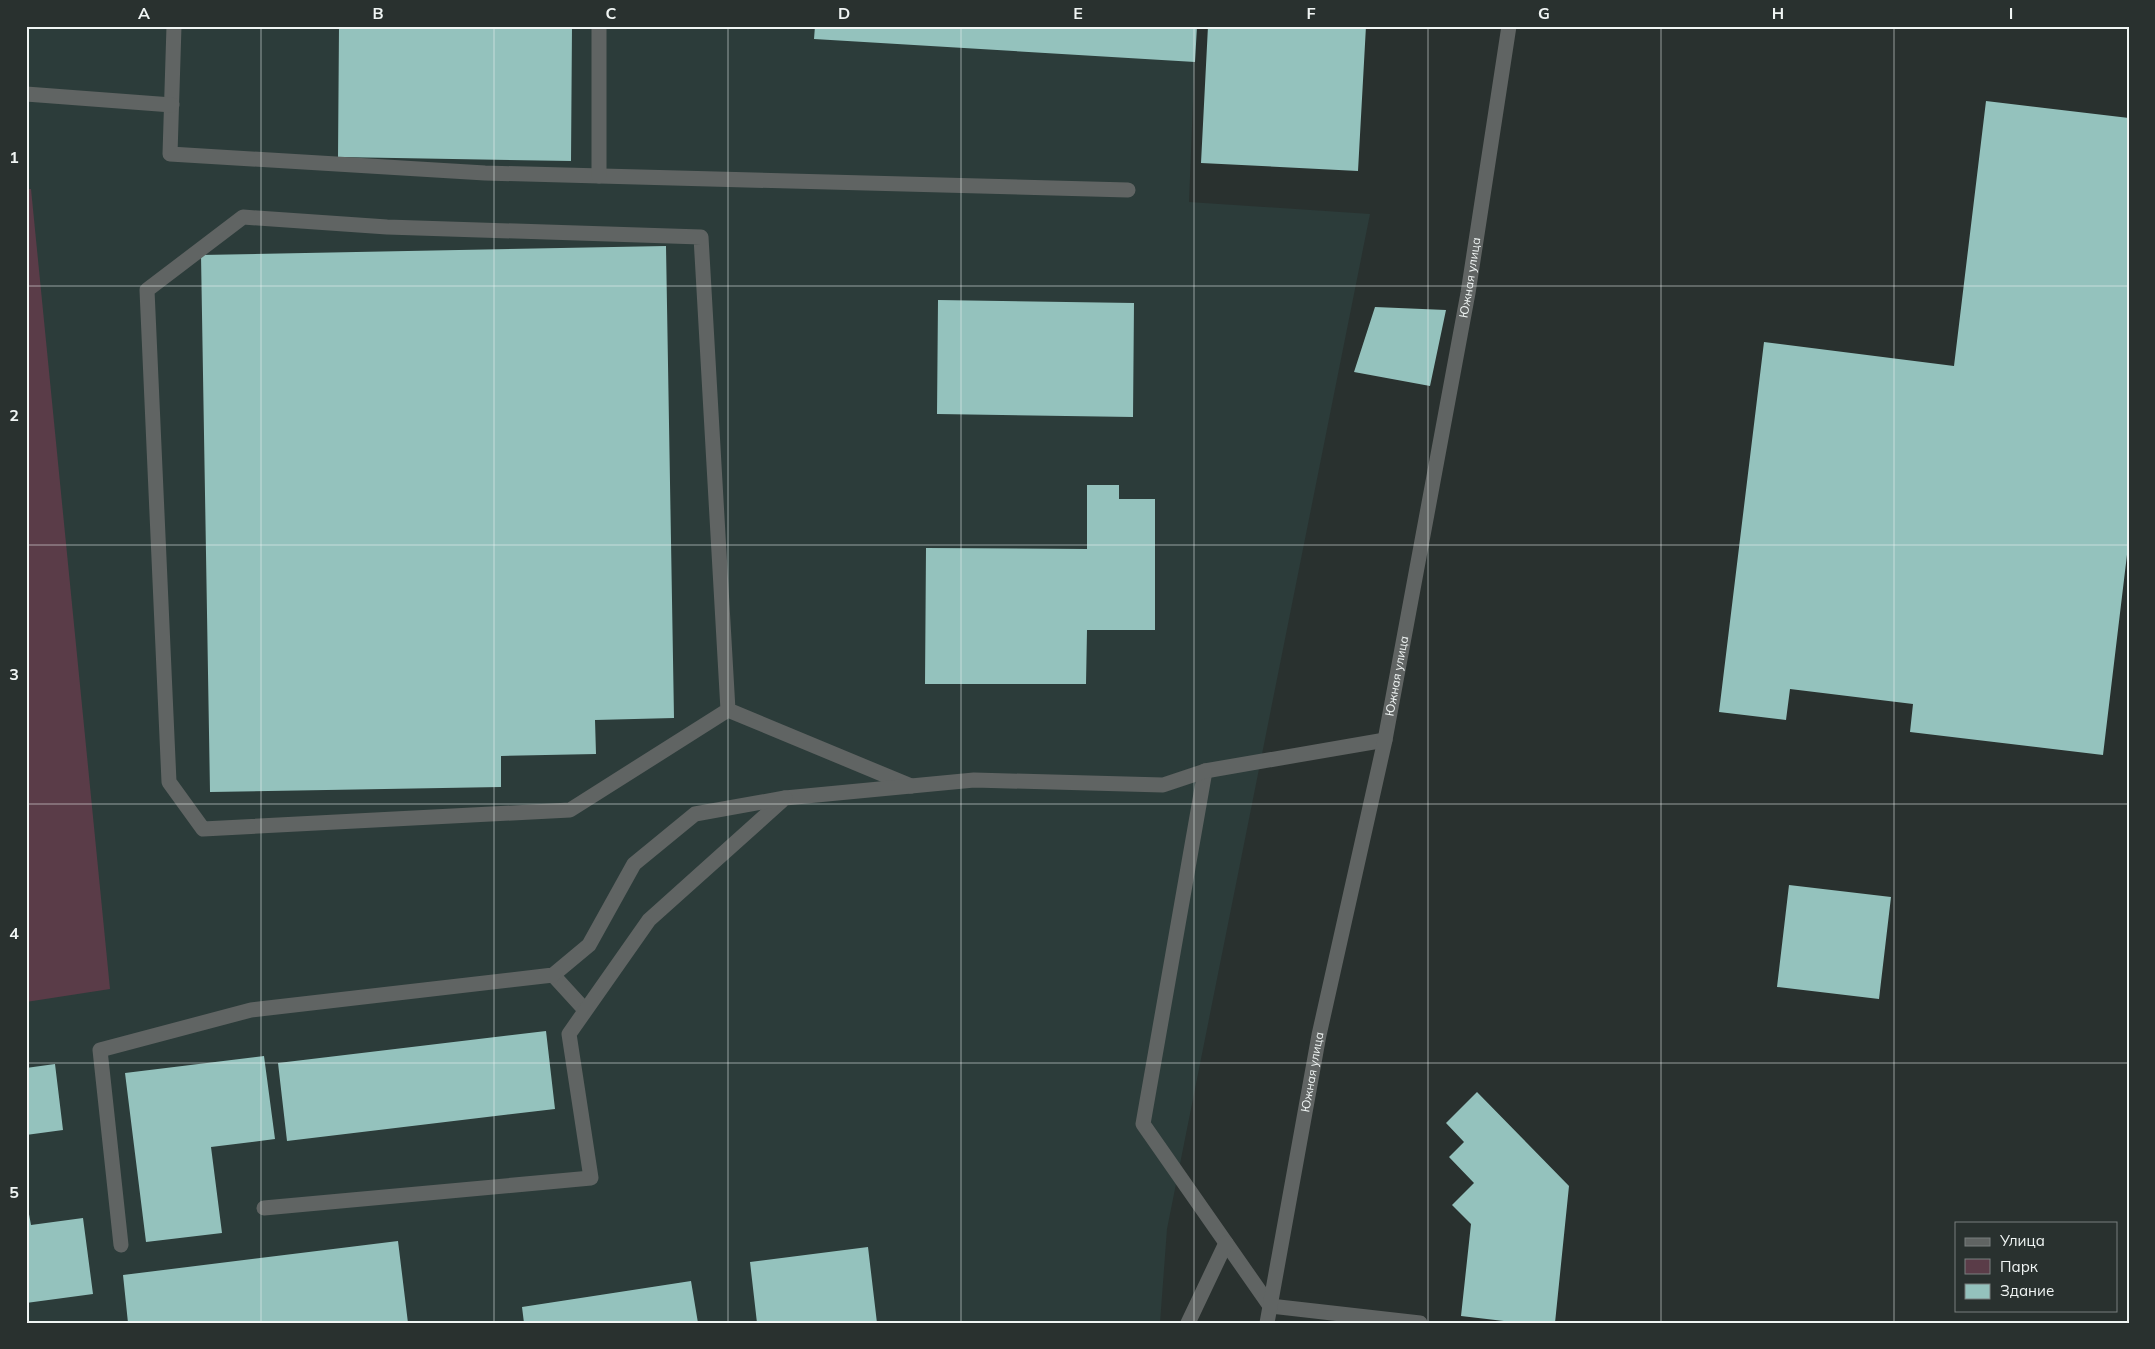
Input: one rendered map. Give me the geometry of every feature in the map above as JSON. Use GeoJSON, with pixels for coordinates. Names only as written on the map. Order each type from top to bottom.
{"type":"FeatureCollection","features":[{"type":"Feature","properties":{"kind":"street"},"geometry":{"type":"LineString","coordinates":[[174,26],[170,154],[485,173],[1128,190]]}},
{"type":"Feature","properties":{"kind":"street"},"geometry":{"type":"LineString","coordinates":[[599,26],[599,176]]}},
{"type":"Feature","properties":{"kind":"street","name":"Южная улица"},"geometry":{"type":"LineString","coordinates":[[1267,1323],[1319,1035],[1385,740],[1468,294],[1509,26]]}},
{"type":"Feature","properties":{"kind":"street"},"geometry":{"type":"LineString","coordinates":[[26,94],[172,105]]}},
{"type":"Feature","properties":{"kind":"street"},"geometry":{"type":"LineString","coordinates":[[243,217],[387,227],[701,237],[728,710],[570,810],[202,829],[169,782],[147,290],[243,217]]}},
{"type":"Feature","properties":{"kind":"street"},"geometry":{"type":"LineString","coordinates":[[728,710],[911,786]]}},
{"type":"Feature","properties":{"kind":"street"},"geometry":{"type":"LineString","coordinates":[[121,1245],[100,1050],[251,1010],[553,975],[589,945],[634,864],[695,814],[785,798],[974,780],[1164,785],[1205,771],[1385,740]]}},
{"type":"Feature","properties":{"kind":"street"},"geometry":{"type":"LineString","coordinates":[[1205,771],[1143,1124],[1270,1306],[1420,1323]]}},
{"type":"Feature","properties":{"kind":"street"},"geometry":{"type":"LineString","coordinates":[[264,1208],[590,1178],[569,1034],[649,920],[785,798]]}},
{"type":"Feature","properties":{"kind":"street"},"geometry":{"type":"LineString","coordinates":[[553,975],[586,1010]]}},
{"type":"Feature","properties":{"kind":"street"},"geometry":{"type":"LineString","coordinates":[[1188,1323],[1226,1243]]}},
{"type":"Feature","properties":{"kind":"shaded area"},"geometry":{"type":"Polygon","coordinates":[[[26,26],[1196,26],[1189,202],[1370,214],[1167,1229],[1160,1323],[26,1323],[26,26]]]}},
{"type":"Feature","properties":{"kind":"green space"},"geometry":{"type":"Polygon","coordinates":[[[26,189],[31,189],[110,989],[26,1002],[26,189]]]}},
{"type":"Feature","properties":{"kind":"building"},"geometry":{"type":"Polygon","coordinates":[[[339,26],[572,26],[571,161],[338,157],[339,26]]]}},
{"type":"Feature","properties":{"kind":"building"},"geometry":{"type":"Polygon","coordinates":[[[815,26],[1197,26],[1195,62],[814,39],[815,26]]]}},
{"type":"Feature","properties":{"kind":"building"},"geometry":{"type":"Polygon","coordinates":[[[1208,26],[1366,26],[1358,171],[1201,163],[1208,26]]]}},
{"type":"Feature","properties":{"kind":"building"},"geometry":{"type":"Polygon","coordinates":[[[1986,101],[2129,118],[2129,538],[2103,755],[1910,732],[1913,704],[1790,689],[1786,720],[1719,712],[1764,342],[1954,366],[1986,101]]]}},
{"type":"Feature","properties":{"kind":"building"},"geometry":{"type":"Polygon","coordinates":[[[666,246],[674,718],[595,720],[596,754],[501,756],[501,787],[210,792],[201,255],[666,246]]]}},
{"type":"Feature","properties":{"kind":"building"},"geometry":{"type":"Polygon","coordinates":[[[938,300],[1134,303],[1133,417],[937,414],[938,300]]]}},
{"type":"Feature","properties":{"kind":"building"},"geometry":{"type":"Polygon","coordinates":[[[1375,307],[1446,310],[1430,386],[1354,372],[1375,307]]]}},
{"type":"Feature","properties":{"kind":"building"},"geometry":{"type":"Polygon","coordinates":[[[1087,485],[1119,485],[1119,499],[1155,499],[1155,630],[1087,630],[1086,684],[925,684],[926,548],[1087,549],[1087,485]]]}},
{"type":"Feature","properties":{"kind":"building"},"geometry":{"type":"Polygon","coordinates":[[[1789,885],[1891,897],[1879,999],[1777,987],[1789,885]]]}},
{"type":"Feature","properties":{"kind":"building"},"geometry":{"type":"Polygon","coordinates":[[[546,1031],[555,1109],[287,1141],[278,1063],[546,1031]]]}},
{"type":"Feature","properties":{"kind":"building"},"geometry":{"type":"Polygon","coordinates":[[[264,1056],[275,1139],[211,1147],[222,1233],[146,1242],[125,1073],[264,1056]]]}},
{"type":"Feature","properties":{"kind":"building"},"geometry":{"type":"Polygon","coordinates":[[[55,1064],[63,1130],[26,1135],[26,1068],[55,1064]]]}},
{"type":"Feature","properties":{"kind":"building"},"geometry":{"type":"Polygon","coordinates":[[[1477,1092],[1569,1186],[1555,1323],[1521,1323],[1461,1316],[1471,1224],[1452,1205],[1474,1183],[1449,1157],[1464,1142],[1446,1123],[1477,1092]]]}},
{"type":"Feature","properties":{"kind":"building"},"geometry":{"type":"Polygon","coordinates":[[[26,1198],[31,1225],[83,1218],[93,1294],[26,1303],[26,1198]]]}},
{"type":"Feature","properties":{"kind":"building"},"geometry":{"type":"Polygon","coordinates":[[[398,1241],[408,1323],[128,1323],[123,1275],[398,1241]]]}},
{"type":"Feature","properties":{"kind":"building"},"geometry":{"type":"Polygon","coordinates":[[[868,1247],[877,1323],[757,1323],[750,1262],[868,1247]]]}},
{"type":"Feature","properties":{"kind":"building"},"geometry":{"type":"Polygon","coordinates":[[[691,1281],[698,1323],[524,1323],[522,1307],[691,1281]]]}}]}
